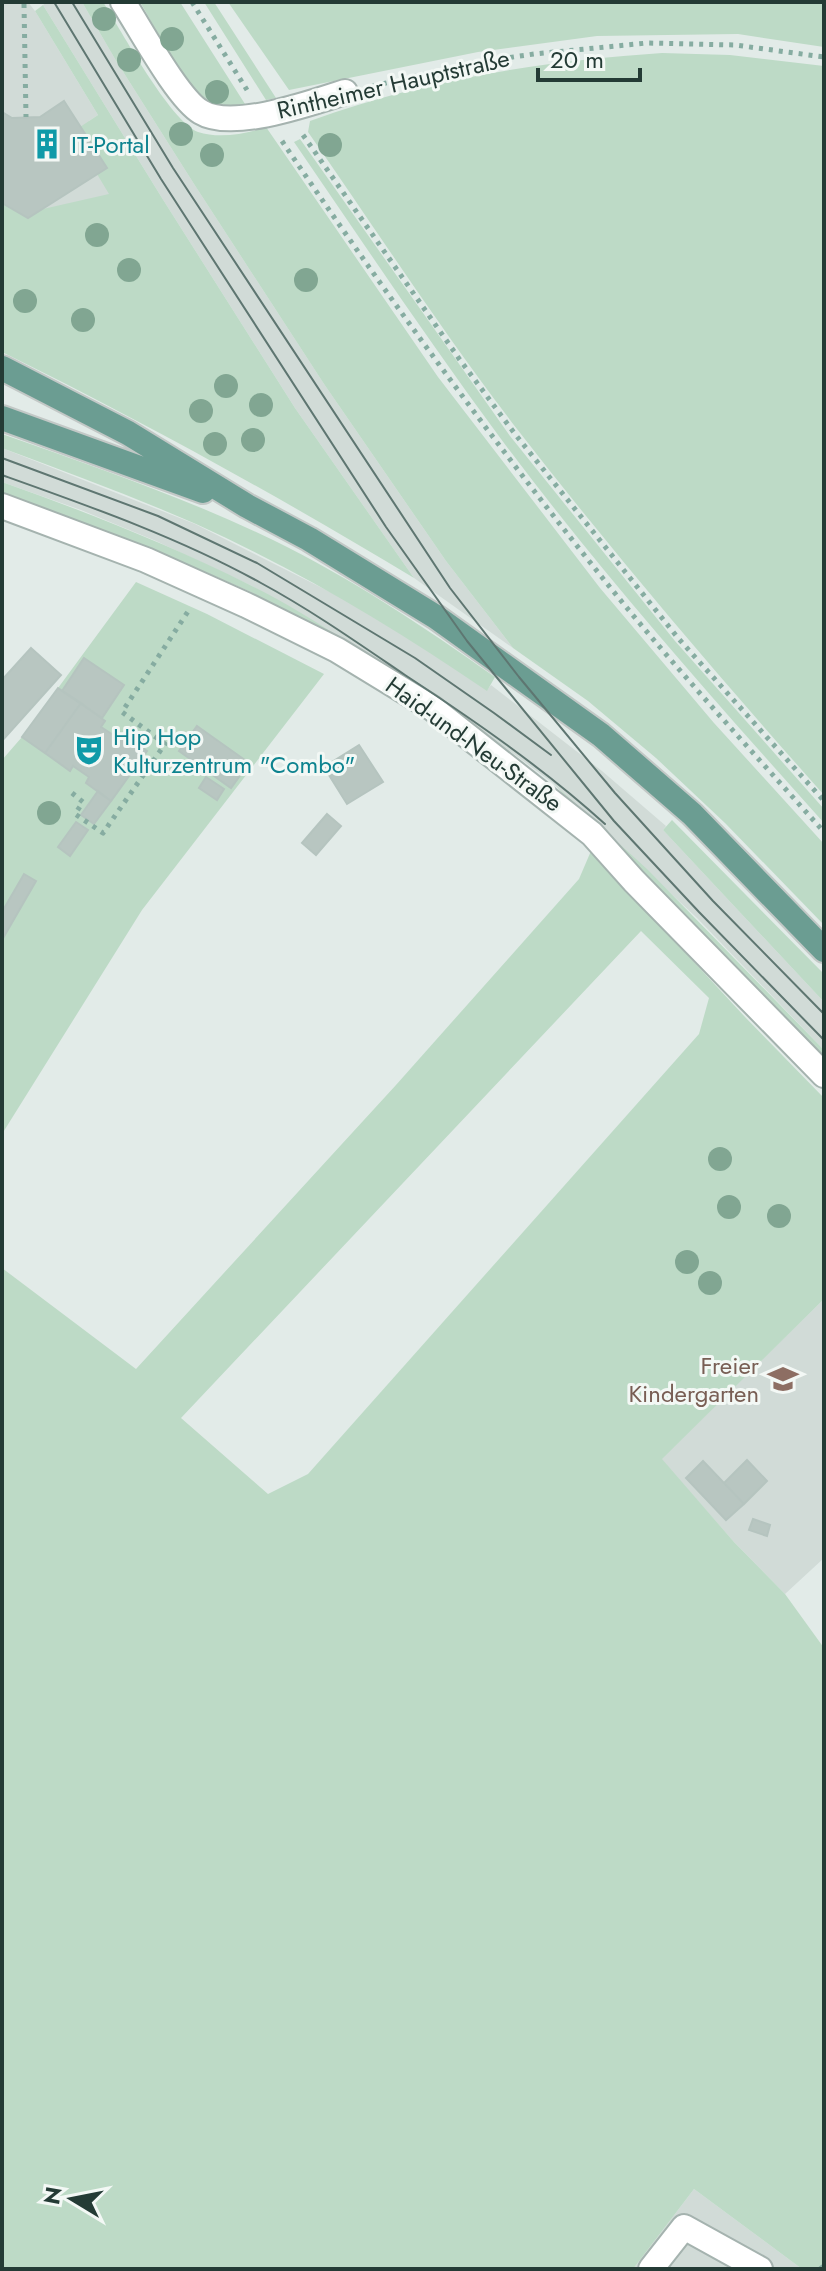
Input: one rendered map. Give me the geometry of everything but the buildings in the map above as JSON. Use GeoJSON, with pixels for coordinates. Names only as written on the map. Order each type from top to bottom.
{"type":"FeatureCollection","features":[{"type":"Feature","properties":{"kind":"main road"},"geometry":{"type":"LineString","coordinates":[[2,368],[128,433],[247,506],[398,591],[601,735],[692,814],[824,950]]}},
{"type":"Feature","properties":{"kind":"main road"},"geometry":{"type":"LineString","coordinates":[[2,418],[247,506]]}},
{"type":"Feature","properties":{"kind":"street","name":"Rintheimer Hauptstraße"},"geometry":{"type":"LineString","coordinates":[[123,2],[186,99],[204,114],[233,119],[345,92]]}},
{"type":"Feature","properties":{"kind":"street","name":"Haid-und-Neu-Straße"},"geometry":{"type":"LineString","coordinates":[[2,506],[146,560],[205,586],[337,650],[432,708],[592,834],[824,1075]]}},
{"type":"Feature","properties":{"kind":"street"},"geometry":{"type":"LineString","coordinates":[[651,2269],[684,2227],[760,2269]]}},
{"type":"Feature","properties":{"kind":"path"},"geometry":{"type":"LineString","coordinates":[[192,2],[515,434],[678,638],[824,801]]}},
{"type":"Feature","properties":{"kind":"path"},"geometry":{"type":"LineString","coordinates":[[24,4],[26,117]]}},
{"type":"Feature","properties":{"kind":"path","name":"Rintheimer Hauptstraße"},"geometry":{"type":"LineString","coordinates":[[345,92],[478,62],[647,43],[735,45],[824,57]]}},
{"type":"Feature","properties":{"kind":"path"},"geometry":{"type":"LineString","coordinates":[[275,111],[391,297],[497,444],[606,583],[824,832]]}},
{"type":"Feature","properties":{"kind":"path"},"geometry":{"type":"LineString","coordinates":[[72,793],[83,802],[75,814],[103,833],[165,744],[122,712],[205,586]]}},
{"type":"Feature","properties":{"kind":"shaded area"},"geometry":{"type":"Polygon","coordinates":[[[2,2],[28,2],[35,11],[98,115],[89,121],[142,200],[29,234],[2,219],[2,2]]]}},
{"type":"Feature","properties":{"kind":"shaded area"},"geometry":{"type":"Polygon","coordinates":[[[47,2],[82,2],[194,184],[324,384],[446,561],[513,648],[414,578],[295,408],[43,5],[47,2]]]}},
{"type":"Feature","properties":{"kind":"shaded area"},"geometry":{"type":"Polygon","coordinates":[[[2,448],[195,524],[356,605],[487,690],[491,685],[602,771],[666,826],[663,830],[824,1002],[824,1050],[697,918],[553,783],[480,729],[345,640],[252,586],[156,541],[2,482],[2,448]]]}},
{"type":"Feature","properties":{"kind":"shaded area","name":"Freier Kindergarten"},"geometry":{"type":"Polygon","coordinates":[[[824,1299],[824,1558],[785,1594],[661,1459],[824,1299]]]}},
{"type":"Feature","properties":{"kind":"shaded area"},"geometry":{"type":"Polygon","coordinates":[[[694,2189],[802,2269],[633,2269],[694,2189]]]}},
{"type":"Feature","properties":{"kind":"green space"},"geometry":{"type":"Polygon","coordinates":[[[82,2],[103,2],[160,93],[174,111],[198,132],[241,134],[266,127],[438,377],[600,588],[714,723],[824,844],[824,925],[725,823],[656,758],[588,701],[513,648],[446,561],[324,384],[194,184],[82,2]]]}},
{"type":"Feature","properties":{"kind":"green space"},"geometry":{"type":"Polygon","coordinates":[[[140,2],[180,2],[245,104],[216,103],[199,93],[171,55],[140,2]]]}},
{"type":"Feature","properties":{"kind":"green space"},"geometry":{"type":"Polygon","coordinates":[[[204,2],[214,2],[276,98],[266,100],[204,2]]]}},
{"type":"Feature","properties":{"kind":"green space"},"geometry":{"type":"Polygon","coordinates":[[[228,2],[824,2],[824,47],[738,34],[597,36],[478,52],[289,90],[228,2]]]}},
{"type":"Feature","properties":{"kind":"green space"},"geometry":{"type":"Polygon","coordinates":[[[43,5],[295,408],[414,578],[210,460],[2,352],[2,203],[28,218],[43,209],[109,194],[97,174],[80,127],[98,115],[35,11],[43,5]]]}},
{"type":"Feature","properties":{"kind":"green space"},"geometry":{"type":"Polygon","coordinates":[[[662,53],[730,55],[824,66],[824,795],[668,615],[517,429],[308,132],[310,121],[439,84],[528,67],[662,53]]]}},
{"type":"Feature","properties":{"kind":"green space"},"geometry":{"type":"Polygon","coordinates":[[[300,139],[510,436],[675,641],[824,809],[824,823],[658,635],[539,489],[448,366],[294,142],[300,139]]]}},
{"type":"Feature","properties":{"kind":"green space"},"geometry":{"type":"Polygon","coordinates":[[[2,434],[173,496],[273,540],[387,604],[495,677],[487,691],[381,622],[271,560],[172,514],[2,448],[2,434]]]}},
{"type":"Feature","properties":{"kind":"green space"},"geometry":{"type":"Polygon","coordinates":[[[2,482],[128,530],[220,570],[286,604],[345,640],[345,643],[251,592],[153,549],[2,493],[2,482]]]}},
{"type":"Feature","properties":{"kind":"green space"},"geometry":{"type":"Polygon","coordinates":[[[136,582],[207,614],[324,674],[142,910],[2,1134],[2,760],[136,582]]]}},
{"type":"Feature","properties":{"kind":"green space"},"geometry":{"type":"Polygon","coordinates":[[[553,783],[648,870],[824,1050],[824,1061],[553,783]]]}},
{"type":"Feature","properties":{"kind":"green space"},"geometry":{"type":"Polygon","coordinates":[[[672,820],[824,974],[824,1002],[663,830],[672,820]]]}},
{"type":"Feature","properties":{"kind":"green space"},"geometry":{"type":"Polygon","coordinates":[[[591,851],[824,1098],[824,1299],[662,1459],[734,1542],[785,1594],[824,1648],[824,2269],[802,2269],[694,2189],[633,2269],[2,2269],[2,1268],[136,1369],[396,1085],[579,879],[591,851]],[[641,931],[181,1418],[268,1494],[308,1474],[699,1034],[709,998],[641,931]]]}},
{"type":"Feature","properties":{"kind":"tram line"},"geometry":{"type":"LineString","coordinates":[[54,2],[161,179],[386,527],[467,641],[614,821],[824,1040]]}},
{"type":"Feature","properties":{"kind":"tram line"},"geometry":{"type":"LineString","coordinates":[[72,2],[173,168],[450,588],[615,793],[713,901],[824,1014]]}},
{"type":"Feature","properties":{"kind":"tram line"},"geometry":{"type":"LineString","coordinates":[[2,458],[158,516],[257,563],[415,658],[551,755]]}},
{"type":"Feature","properties":{"kind":"tram line"},"geometry":{"type":"LineString","coordinates":[[2,475],[166,537],[280,593],[483,728],[533,764],[605,824]]}},
{"type":"Feature","properties":{"kind":"place","name":"IT-Portal"},"geometry":{"type":"Point","coordinates":[47,144]}},
{"type":"Feature","properties":{"kind":"place","name":"Hip Hop Kulturzentrum \"Combo\""},"geometry":{"type":"Point","coordinates":[89,750]}},
{"type":"Feature","properties":{"kind":"place","name":"Freier Kindergarten"},"geometry":{"type":"Point","coordinates":[783,1379]}}]}
